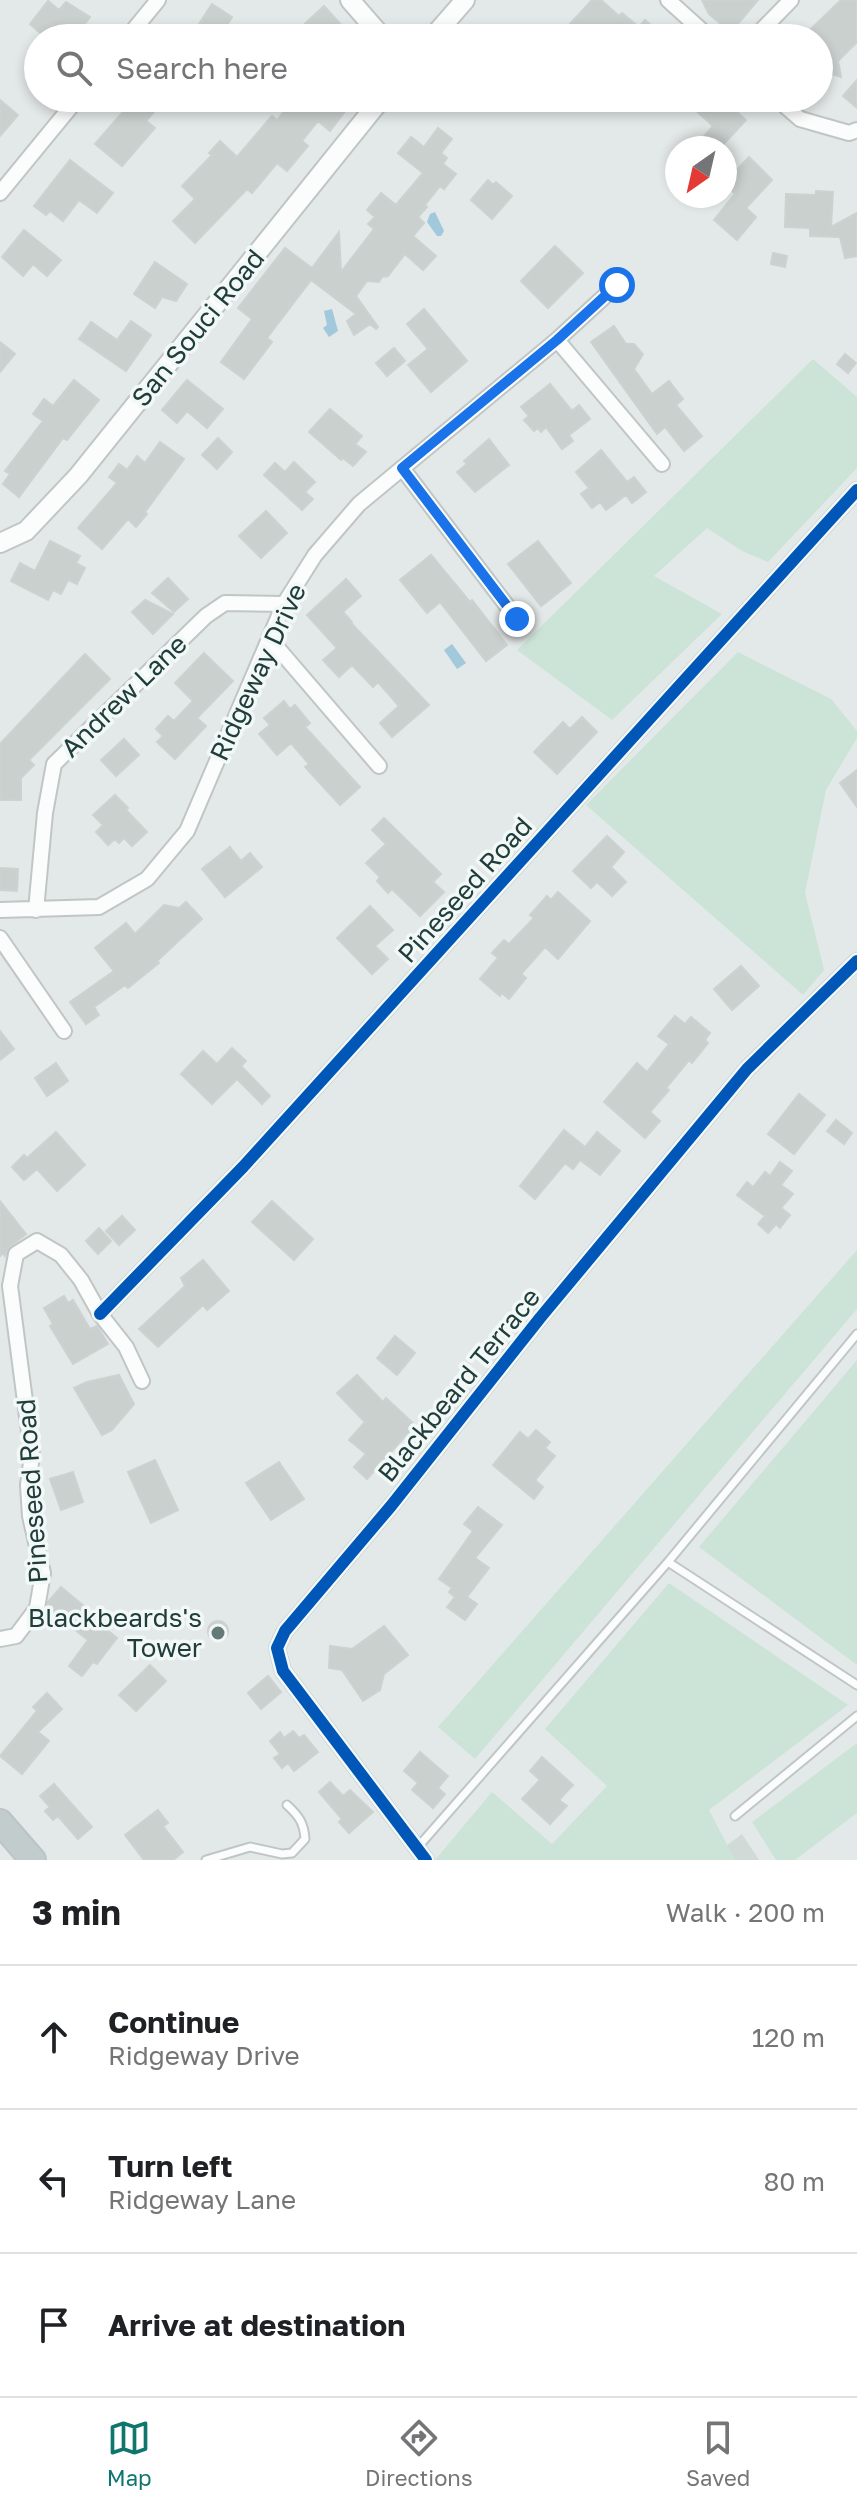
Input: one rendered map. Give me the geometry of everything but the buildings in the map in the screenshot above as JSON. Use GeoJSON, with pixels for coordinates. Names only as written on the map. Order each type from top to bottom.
{"type":"FeatureCollection","features":[{"type":"Feature","properties":{"kind":"highway"},"geometry":{"type":"LineString","coordinates":[[0,1822],[33,1860]]}},
{"type":"Feature","properties":{"kind":"street"},"geometry":{"type":"LineString","coordinates":[[138,24],[158,0]]}},
{"type":"Feature","properties":{"kind":"street"},"geometry":{"type":"LineString","coordinates":[[350,0],[371,24]]}},
{"type":"Feature","properties":{"kind":"street"},"geometry":{"type":"LineString","coordinates":[[444,24],[465,0]]}},
{"type":"Feature","properties":{"kind":"street"},"geometry":{"type":"LineString","coordinates":[[668,0],[695,24]]}},
{"type":"Feature","properties":{"kind":"street"},"geometry":{"type":"LineString","coordinates":[[768,24],[791,0]]}},
{"type":"Feature","properties":{"kind":"street"},"geometry":{"type":"LineString","coordinates":[[0,193],[67,112]]}},
{"type":"Feature","properties":{"kind":"street","name":"San Souci Road"},"geometry":{"type":"LineString","coordinates":[[0,543],[26,531],[70,486],[371,112]]}},
{"type":"Feature","properties":{"kind":"street"},"geometry":{"type":"LineString","coordinates":[[792,112],[800,119],[849,133],[857,130]]}},
{"type":"Feature","properties":{"kind":"street","name":"Ridgeway Drive"},"geometry":{"type":"LineString","coordinates":[[0,910],[99,907],[147,879],[187,831],[284,604],[324,545],[359,504],[557,340],[617,285]]}},
{"type":"Feature","properties":{"kind":"street"},"geometry":{"type":"LineString","coordinates":[[557,340],[662,464]]}},
{"type":"Feature","properties":{"kind":"street"},"geometry":{"type":"LineString","coordinates":[[402,468],[517,619]]}},
{"type":"Feature","properties":{"kind":"street","name":"Pineseed Road"},"geometry":{"type":"LineString","coordinates":[[100,1314],[243,1167],[857,490]]}},
{"type":"Feature","properties":{"kind":"street","name":"Andrew Lane"},"geometry":{"type":"LineString","coordinates":[[36,910],[45,813],[54,764],[206,616],[225,603],[284,604]]}},
{"type":"Feature","properties":{"kind":"street"},"geometry":{"type":"LineString","coordinates":[[269,638],[379,766]]}},
{"type":"Feature","properties":{"kind":"street"},"geometry":{"type":"LineString","coordinates":[[0,938],[64,1031]]}},
{"type":"Feature","properties":{"kind":"street","name":"Blackbeard Terrace"},"geometry":{"type":"LineString","coordinates":[[422,1854],[283,1671],[277,1648],[285,1631],[391,1506],[540,1318],[747,1069],[857,961]]}},
{"type":"Feature","properties":{"kind":"street","name":"Pineseed Road"},"geometry":{"type":"LineString","coordinates":[[0,1639],[16,1636],[37,1608],[43,1573],[30,1516],[28,1485],[32,1455],[10,1286],[16,1254],[37,1241],[61,1255],[126,1347],[142,1381]]}},
{"type":"Feature","properties":{"kind":"lane"},"geometry":{"type":"LineString","coordinates":[[422,1854],[857,1334]]}},
{"type":"Feature","properties":{"kind":"lane"},"geometry":{"type":"LineString","coordinates":[[668,1562],[857,1685]]}},
{"type":"Feature","properties":{"kind":"lane"},"geometry":{"type":"LineString","coordinates":[[735,1816],[857,1716]]}},
{"type":"Feature","properties":{"kind":"lane"},"geometry":{"type":"LineString","coordinates":[[206,1860],[250,1847],[282,1854],[292,1853],[305,1839],[304,1825],[287,1805]]}},
{"type":"Feature","properties":{"kind":"shaded area"},"geometry":{"type":"Polygon","coordinates":[[[742,1834],[759,1860],[707,1860],[742,1834]]]}},
{"type":"Feature","properties":{"kind":"green space"},"geometry":{"type":"Polygon","coordinates":[[[813,359],[857,397],[857,468],[768,562],[742,551],[707,528],[654,576],[722,614],[612,720],[517,650],[813,359]]]}},
{"type":"Feature","properties":{"kind":"green space"},"geometry":{"type":"Polygon","coordinates":[[[738,652],[831,699],[857,731],[857,738],[826,790],[805,893],[824,970],[803,995],[586,805],[738,652]]]}},
{"type":"Feature","properties":{"kind":"green space"},"geometry":{"type":"Polygon","coordinates":[[[857,1250],[857,1309],[475,1759],[438,1727],[857,1250]]]}},
{"type":"Feature","properties":{"kind":"green space"},"geometry":{"type":"Polygon","coordinates":[[[857,1360],[857,1665],[699,1547],[857,1360]]]}},
{"type":"Feature","properties":{"kind":"green space"},"geometry":{"type":"Polygon","coordinates":[[[669,1583],[848,1705],[709,1810],[735,1860],[435,1860],[492,1792],[552,1844],[607,1786],[545,1729],[669,1583]]]}},
{"type":"Feature","properties":{"kind":"green space"},"geometry":{"type":"Polygon","coordinates":[[[857,1743],[857,1813],[795,1860],[776,1860],[752,1822],[857,1743]]]}},
{"type":"Feature","properties":{"kind":"water"},"geometry":{"type":"Polygon","coordinates":[[[435,212],[444,231],[441,236],[437,236],[427,222],[430,214],[435,212]]]}},
{"type":"Feature","properties":{"kind":"water"},"geometry":{"type":"Polygon","coordinates":[[[332,309],[338,331],[329,337],[323,328],[327,325],[324,311],[332,309]]]}},
{"type":"Feature","properties":{"kind":"water"},"geometry":{"type":"Polygon","coordinates":[[[452,644],[466,663],[457,669],[444,650],[452,644]]]}},
{"type":"Feature","properties":{"kind":"cycle path"},"geometry":{"type":"LineString","coordinates":[[100,1314],[243,1167],[857,490]]}},
{"type":"Feature","properties":{"kind":"cycle path"},"geometry":{"type":"LineString","coordinates":[[426,1860],[283,1671],[277,1648],[285,1631],[391,1506],[540,1318],[747,1069],[857,961]]}},
{"type":"Feature","properties":{"kind":"place","name":"Blackbeards's Tower"},"geometry":{"type":"Point","coordinates":[218,1633]}},
{"type":"Feature","properties":{"kind":"route"},"geometry":{"type":"LineString","coordinates":[[517,619],[402,468],[557,340],[617,285]]}}]}
